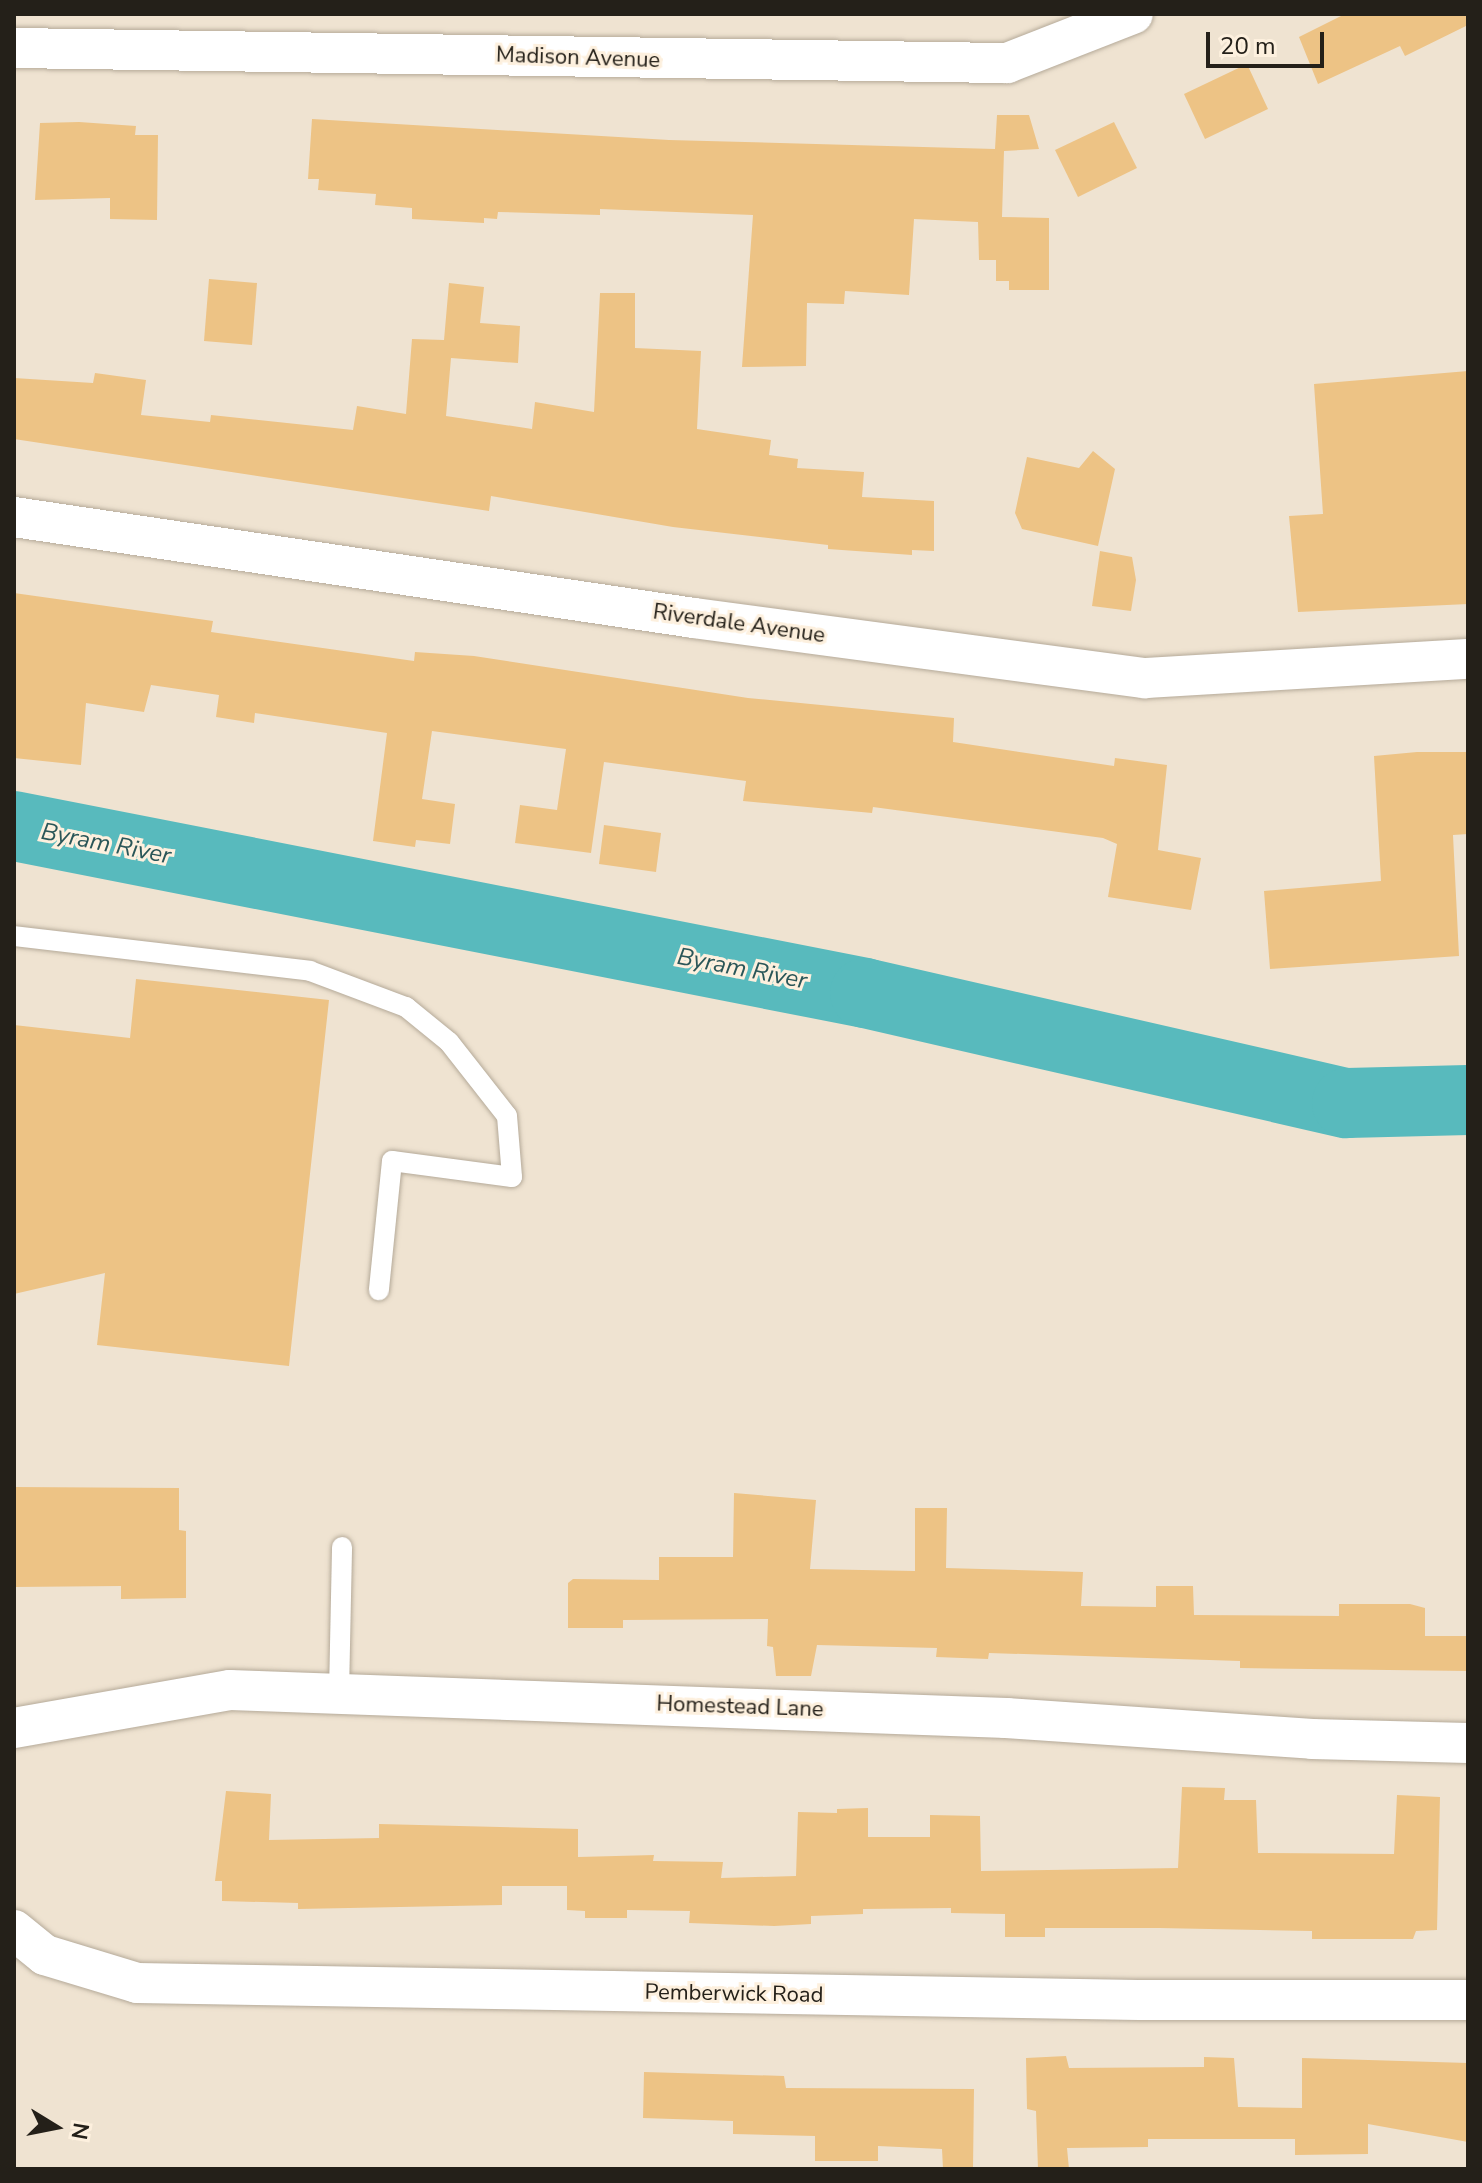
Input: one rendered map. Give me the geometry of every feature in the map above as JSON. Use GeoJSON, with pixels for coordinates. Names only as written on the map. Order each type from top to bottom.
{"type":"FeatureCollection","features":[{"type":"Feature","properties":{"kind":"street","name":"Madison Avenue"},"geometry":{"type":"LineString","coordinates":[[14,48],[256,48],[968,64],[1028,57],[1133,14]]}},
{"type":"Feature","properties":{"kind":"street","name":"Riverdale Avenue"},"geometry":{"type":"LineString","coordinates":[[14,517],[694,618],[1145,678],[1468,659]]}},
{"type":"Feature","properties":{"kind":"street","name":"Homestead Lane"},"geometry":{"type":"LineString","coordinates":[[14,1728],[230,1690],[974,1716],[1312,1739],[1468,1743]]}},
{"type":"Feature","properties":{"kind":"street","name":"Pemberwick Road"},"geometry":{"type":"LineString","coordinates":[[14,1930],[45,1955],[137,1983],[1146,2000],[1468,2000]]}},
{"type":"Feature","properties":{"kind":"lane"},"geometry":{"type":"LineString","coordinates":[[14,936],[310,971],[406,1007],[449,1042],[507,1116],[512,1177],[392,1161],[379,1290]]}},
{"type":"Feature","properties":{"kind":"lane"},"geometry":{"type":"LineString","coordinates":[[339,1693],[342,1547]]}},
{"type":"Feature","properties":{"kind":"building"},"geometry":{"type":"Polygon","coordinates":[[[1345,14],[1468,14],[1468,25],[1405,56],[1400,46],[1318,84],[1299,37],[1345,14]]]}},
{"type":"Feature","properties":{"kind":"building"},"geometry":{"type":"Polygon","coordinates":[[[1247,64],[1268,109],[1205,139],[1184,94],[1247,64]]]}},
{"type":"Feature","properties":{"kind":"building"},"geometry":{"type":"Polygon","coordinates":[[[997,115],[1029,115],[1039,149],[1004,151],[1002,217],[1049,218],[1049,290],[1009,290],[1009,281],[996,281],[996,260],[979,260],[978,222],[914,219],[909,295],[845,291],[844,304],[807,303],[806,366],[742,367],[753,215],[600,209],[600,215],[498,212],[497,219],[484,218],[484,223],[412,219],[412,208],[375,205],[376,194],[318,190],[319,179],[308,179],[312,119],[669,140],[995,149],[997,115]]]}},
{"type":"Feature","properties":{"kind":"building"},"geometry":{"type":"Polygon","coordinates":[[[1114,122],[1137,168],[1078,197],[1055,150],[1114,122]]]}},
{"type":"Feature","properties":{"kind":"building"},"geometry":{"type":"Polygon","coordinates":[[[40,123],[136,126],[135,135],[158,135],[157,220],[110,219],[110,198],[35,200],[40,123]]]}},
{"type":"Feature","properties":{"kind":"building"},"geometry":{"type":"Polygon","coordinates":[[[209,279],[257,283],[252,345],[204,341],[209,279]]]}},
{"type":"Feature","properties":{"kind":"building"},"geometry":{"type":"Polygon","coordinates":[[[449,283],[484,287],[480,323],[520,326],[518,363],[451,358],[446,416],[532,429],[535,402],[594,412],[600,293],[635,293],[635,348],[701,351],[697,429],[771,440],[769,455],[798,459],[797,468],[864,472],[862,497],[934,501],[934,551],[912,550],[912,555],[828,549],[828,545],[673,527],[491,496],[489,511],[14,439],[14,378],[93,383],[95,373],[146,380],[141,415],[210,422],[211,415],[353,430],[357,406],[406,414],[412,339],[444,340],[449,283]]]}},
{"type":"Feature","properties":{"kind":"building"},"geometry":{"type":"Polygon","coordinates":[[[1468,371],[1468,604],[1298,612],[1289,516],[1323,514],[1314,384],[1468,371]]]}},
{"type":"Feature","properties":{"kind":"building"},"geometry":{"type":"Polygon","coordinates":[[[1093,451],[1115,469],[1098,546],[1022,529],[1015,513],[1027,457],[1079,468],[1093,451]]]}},
{"type":"Feature","properties":{"kind":"building"},"geometry":{"type":"Polygon","coordinates":[[[1100,551],[1132,557],[1136,580],[1131,611],[1092,606],[1100,551]]]}},
{"type":"Feature","properties":{"kind":"building"},"geometry":{"type":"Polygon","coordinates":[[[14,593],[213,621],[211,632],[414,661],[415,652],[474,656],[748,698],[954,718],[953,742],[1114,766],[1115,758],[1167,765],[1158,850],[1201,858],[1191,910],[1108,897],[1117,844],[1103,838],[873,807],[872,813],[743,801],[746,781],[604,762],[591,853],[515,843],[520,805],[557,810],[566,749],[432,731],[422,799],[455,804],[450,844],[416,840],[415,847],[373,841],[387,733],[255,713],[254,723],[216,717],[219,695],[151,685],[144,712],[86,703],[81,765],[14,758],[14,593]]]}},
{"type":"Feature","properties":{"kind":"building"},"geometry":{"type":"Polygon","coordinates":[[[1468,752],[1468,834],[1453,835],[1459,956],[1270,969],[1264,891],[1381,881],[1374,756],[1468,752]]]}},
{"type":"Feature","properties":{"kind":"building"},"geometry":{"type":"Polygon","coordinates":[[[604,825],[661,833],[656,872],[599,864],[604,825]]]}},
{"type":"Feature","properties":{"kind":"building"},"geometry":{"type":"Polygon","coordinates":[[[136,979],[329,1000],[289,1366],[97,1345],[105,1273],[14,1294],[14,1025],[130,1038],[136,979]]]}},
{"type":"Feature","properties":{"kind":"building"},"geometry":{"type":"Polygon","coordinates":[[[14,1487],[179,1488],[179,1530],[186,1531],[186,1598],[121,1599],[121,1586],[14,1587],[14,1487]]]}},
{"type":"Feature","properties":{"kind":"building"},"geometry":{"type":"Polygon","coordinates":[[[734,1493],[816,1500],[810,1569],[915,1571],[915,1508],[947,1508],[946,1568],[1083,1572],[1081,1606],[1156,1607],[1156,1586],[1193,1586],[1194,1615],[1339,1616],[1339,1604],[1410,1604],[1425,1608],[1425,1636],[1468,1636],[1468,1671],[1240,1668],[1240,1661],[989,1653],[988,1659],[936,1657],[937,1648],[817,1645],[811,1676],[776,1676],[773,1647],[767,1646],[768,1619],[623,1620],[623,1628],[568,1628],[568,1583],[573,1579],[659,1580],[659,1557],[733,1557],[734,1493]]]}},
{"type":"Feature","properties":{"kind":"building"},"geometry":{"type":"Polygon","coordinates":[[[1182,1787],[1225,1788],[1224,1800],[1256,1800],[1258,1853],[1394,1854],[1397,1795],[1440,1797],[1437,1930],[1416,1931],[1413,1939],[1312,1939],[1312,1931],[1159,1928],[1045,1928],[1045,1937],[1005,1937],[1005,1914],[951,1913],[951,1908],[863,1909],[863,1914],[811,1916],[811,1924],[774,1926],[689,1923],[690,1911],[627,1910],[627,1918],[585,1918],[585,1911],[567,1910],[567,1886],[502,1886],[502,1905],[298,1909],[298,1903],[222,1901],[222,1881],[215,1881],[226,1791],[271,1794],[269,1840],[379,1838],[379,1824],[578,1829],[578,1857],[654,1855],[653,1861],[723,1862],[721,1878],[796,1876],[798,1812],[837,1813],[837,1809],[868,1808],[868,1837],[930,1837],[930,1815],[980,1816],[981,1871],[1178,1868],[1182,1787]]]}},
{"type":"Feature","properties":{"kind":"building"},"geometry":{"type":"Polygon","coordinates":[[[1066,2056],[1069,2068],[1204,2067],[1204,2057],[1234,2058],[1238,2107],[1302,2108],[1302,2058],[1468,2063],[1468,2142],[1368,2124],[1368,2154],[1295,2155],[1295,2139],[1148,2139],[1148,2147],[1067,2148],[1069,2169],[1038,2169],[1036,2111],[1027,2109],[1026,2058],[1066,2056]]]}},
{"type":"Feature","properties":{"kind":"building"},"geometry":{"type":"Polygon","coordinates":[[[644,2072],[784,2076],[786,2088],[974,2089],[973,2169],[943,2169],[942,2149],[878,2146],[878,2161],[815,2161],[815,2136],[733,2134],[733,2121],[643,2118],[644,2072]]]}},
{"type":"Feature","properties":{"kind":"waterway","name":"Byram River"},"geometry":{"type":"LineString","coordinates":[[14,826],[865,993],[1347,1103],[1468,1100]]}}]}
